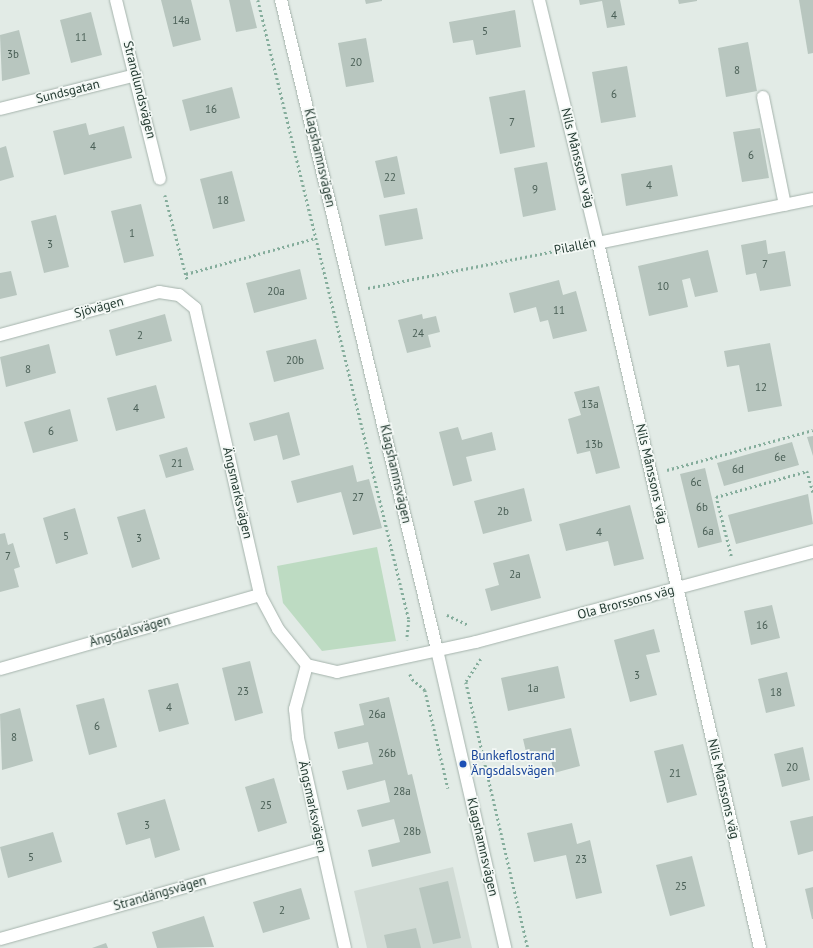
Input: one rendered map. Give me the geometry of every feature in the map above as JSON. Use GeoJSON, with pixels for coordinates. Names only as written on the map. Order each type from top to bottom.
{"type":"FeatureCollection","features":[{"type":"Feature","properties":{"kind":"street","name":"Strandlundsvägen"},"geometry":{"type":"LineString","coordinates":[[116,0],[136,75],[160,179]]}},
{"type":"Feature","properties":{"kind":"street","name":"Klagshamnsvägen"},"geometry":{"type":"LineString","coordinates":[[281,0],[437,650],[505,948]]}},
{"type":"Feature","properties":{"kind":"street","name":"Nils Månssons väg"},"geometry":{"type":"LineString","coordinates":[[539,0],[598,243],[760,948]]}},
{"type":"Feature","properties":{"kind":"street","name":"Sundsgatan"},"geometry":{"type":"LineString","coordinates":[[0,109],[136,75]]}},
{"type":"Feature","properties":{"kind":"street"},"geometry":{"type":"LineString","coordinates":[[763,97],[785,205]]}},
{"type":"Feature","properties":{"kind":"street","name":"Pilallén"},"geometry":{"type":"LineString","coordinates":[[598,243],[813,199]]}},
{"type":"Feature","properties":{"kind":"street","name":"Sjövägen"},"geometry":{"type":"LineString","coordinates":[[0,335],[159,292],[179,295],[195,308]]}},
{"type":"Feature","properties":{"kind":"street","name":"Ängsmarksvägen"},"geometry":{"type":"LineString","coordinates":[[195,308],[260,594],[278,629],[307,665],[295,710],[298,738],[321,849],[345,948]]}},
{"type":"Feature","properties":{"kind":"street","name":"Ola Brorssons väg"},"geometry":{"type":"LineString","coordinates":[[437,650],[678,590],[813,552]]}},
{"type":"Feature","properties":{"kind":"street","name":"Ängsdalsvägen"},"geometry":{"type":"LineString","coordinates":[[0,669],[260,594]]}},
{"type":"Feature","properties":{"kind":"street"},"geometry":{"type":"LineString","coordinates":[[307,665],[337,672],[437,650]]}},
{"type":"Feature","properties":{"kind":"street","name":"Strandängsvägen"},"geometry":{"type":"LineString","coordinates":[[0,939],[321,849]]}},
{"type":"Feature","properties":{"kind":"path"},"geometry":{"type":"LineString","coordinates":[[258,0],[409,620],[406,657],[412,679],[425,690],[449,790]]}},
{"type":"Feature","properties":{"kind":"path"},"geometry":{"type":"LineString","coordinates":[[160,179],[195,308]]}},
{"type":"Feature","properties":{"kind":"path"},"geometry":{"type":"LineString","coordinates":[[186,274],[316,238]]}},
{"type":"Feature","properties":{"kind":"path","name":"Pilallén"},"geometry":{"type":"LineString","coordinates":[[366,288],[598,243]]}},
{"type":"Feature","properties":{"kind":"path"},"geometry":{"type":"LineString","coordinates":[[651,474],[813,430]]}},
{"type":"Feature","properties":{"kind":"path"},"geometry":{"type":"LineString","coordinates":[[735,574],[716,497],[807,470],[813,492]]}},
{"type":"Feature","properties":{"kind":"shaded area"},"geometry":{"type":"Polygon","coordinates":[[[453,867],[472,948],[367,948],[354,891],[453,867]]]}},
{"type":"Feature","properties":{"kind":"green space"},"geometry":{"type":"Polygon","coordinates":[[[377,547],[396,641],[322,651],[283,603],[277,566],[377,547]]]}},
{"type":"Feature","properties":{"kind":"building"},"geometry":{"type":"Polygon","coordinates":[[[161,0],[191,0],[201,40],[173,47],[161,0]]]}},
{"type":"Feature","properties":{"kind":"building"},"geometry":{"type":"Polygon","coordinates":[[[229,0],[250,0],[257,28],[236,32],[229,0]]]}},
{"type":"Feature","properties":{"kind":"building"},"geometry":{"type":"Polygon","coordinates":[[[365,0],[382,0],[382,1],[366,4],[365,0]]]}},
{"type":"Feature","properties":{"kind":"building"},"geometry":{"type":"Polygon","coordinates":[[[579,0],[620,0],[625,25],[607,28],[602,1],[580,5],[579,0]]]}},
{"type":"Feature","properties":{"kind":"building"},"geometry":{"type":"Polygon","coordinates":[[[678,0],[697,0],[697,1],[679,4],[678,0]]]}},
{"type":"Feature","properties":{"kind":"building"},"geometry":{"type":"Polygon","coordinates":[[[799,0],[813,0],[813,53],[808,54],[799,0]]]}},
{"type":"Feature","properties":{"kind":"building"},"geometry":{"type":"Polygon","coordinates":[[[515,10],[521,47],[476,55],[473,40],[453,43],[449,22],[515,10]]]}},
{"type":"Feature","properties":{"kind":"building"},"geometry":{"type":"Polygon","coordinates":[[[91,12],[102,55],[71,63],[60,20],[91,12]]]}},
{"type":"Feature","properties":{"kind":"building"},"geometry":{"type":"Polygon","coordinates":[[[19,30],[30,74],[2,81],[0,35],[19,30]]]}},
{"type":"Feature","properties":{"kind":"building"},"geometry":{"type":"Polygon","coordinates":[[[366,38],[374,82],[346,87],[338,43],[366,38]]]}},
{"type":"Feature","properties":{"kind":"building"},"geometry":{"type":"Polygon","coordinates":[[[748,42],[757,91],[726,97],[718,48],[748,42]]]}},
{"type":"Feature","properties":{"kind":"building"},"geometry":{"type":"Polygon","coordinates":[[[627,66],[636,117],[601,123],[592,72],[627,66]]]}},
{"type":"Feature","properties":{"kind":"building"},"geometry":{"type":"Polygon","coordinates":[[[232,87],[240,118],[190,131],[182,100],[232,87]]]}},
{"type":"Feature","properties":{"kind":"building"},"geometry":{"type":"Polygon","coordinates":[[[525,90],[535,147],[500,154],[489,97],[525,90]]]}},
{"type":"Feature","properties":{"kind":"building"},"geometry":{"type":"Polygon","coordinates":[[[86,123],[89,135],[124,126],[132,158],[64,175],[53,131],[86,123]]]}},
{"type":"Feature","properties":{"kind":"building"},"geometry":{"type":"Polygon","coordinates":[[[760,128],[769,178],[742,182],[733,132],[760,128]]]}},
{"type":"Feature","properties":{"kind":"building"},"geometry":{"type":"Polygon","coordinates":[[[6,146],[14,177],[0,181],[0,148],[6,146]]]}},
{"type":"Feature","properties":{"kind":"building"},"geometry":{"type":"Polygon","coordinates":[[[397,156],[405,194],[384,198],[375,161],[397,156]]]}},
{"type":"Feature","properties":{"kind":"building"},"geometry":{"type":"Polygon","coordinates":[[[547,162],[556,210],[523,217],[514,168],[547,162]]]}},
{"type":"Feature","properties":{"kind":"building"},"geometry":{"type":"Polygon","coordinates":[[[672,165],[678,196],[626,206],[621,174],[672,165]]]}},
{"type":"Feature","properties":{"kind":"building"},"geometry":{"type":"Polygon","coordinates":[[[232,171],[245,221],[213,229],[200,179],[232,171]]]}},
{"type":"Feature","properties":{"kind":"building"},"geometry":{"type":"Polygon","coordinates":[[[141,204],[154,256],[124,263],[111,211],[141,204]]]}},
{"type":"Feature","properties":{"kind":"building"},"geometry":{"type":"Polygon","coordinates":[[[417,208],[423,239],[385,246],[379,215],[417,208]]]}},
{"type":"Feature","properties":{"kind":"building"},"geometry":{"type":"Polygon","coordinates":[[[56,215],[69,267],[44,273],[31,221],[56,215]]]}},
{"type":"Feature","properties":{"kind":"building"},"geometry":{"type":"Polygon","coordinates":[[[766,240],[768,254],[785,251],[791,286],[760,291],[756,273],[746,275],[741,245],[766,240]]]}},
{"type":"Feature","properties":{"kind":"building"},"geometry":{"type":"Polygon","coordinates":[[[708,250],[718,292],[695,297],[690,278],[682,280],[688,307],[649,316],[638,266],[708,250]]]}},
{"type":"Feature","properties":{"kind":"building"},"geometry":{"type":"Polygon","coordinates":[[[300,269],[307,299],[254,313],[246,283],[300,269]]]}},
{"type":"Feature","properties":{"kind":"building"},"geometry":{"type":"Polygon","coordinates":[[[11,271],[17,295],[0,299],[0,273],[11,271]]]}},
{"type":"Feature","properties":{"kind":"building"},"geometry":{"type":"Polygon","coordinates":[[[559,280],[563,295],[576,291],[587,331],[553,339],[548,320],[540,322],[536,307],[514,313],[509,293],[559,280]]]}},
{"type":"Feature","properties":{"kind":"building"},"geometry":{"type":"Polygon","coordinates":[[[165,314],[172,341],[116,356],[109,330],[165,314]]]}},
{"type":"Feature","properties":{"kind":"building"},"geometry":{"type":"Polygon","coordinates":[[[422,314],[423,319],[436,316],[440,332],[428,335],[431,347],[407,353],[398,320],[422,314]]]}},
{"type":"Feature","properties":{"kind":"building"},"geometry":{"type":"Polygon","coordinates":[[[316,339],[324,369],[274,382],[266,351],[316,339]]]}},
{"type":"Feature","properties":{"kind":"building"},"geometry":{"type":"Polygon","coordinates":[[[770,343],[782,406],[748,412],[739,365],[727,367],[724,351],[770,343]]]}},
{"type":"Feature","properties":{"kind":"building"},"geometry":{"type":"Polygon","coordinates":[[[49,344],[56,373],[6,387],[0,357],[49,344]]]}},
{"type":"Feature","properties":{"kind":"building"},"geometry":{"type":"Polygon","coordinates":[[[156,385],[165,418],[116,431],[107,398],[156,385]]]}},
{"type":"Feature","properties":{"kind":"building"},"geometry":{"type":"Polygon","coordinates":[[[599,386],[620,468],[596,474],[590,451],[577,454],[568,419],[581,415],[574,392],[599,386]]]}},
{"type":"Feature","properties":{"kind":"building"},"geometry":{"type":"Polygon","coordinates":[[[70,409],[78,441],[33,453],[24,422],[70,409]]]}},
{"type":"Feature","properties":{"kind":"building"},"geometry":{"type":"Polygon","coordinates":[[[289,412],[300,455],[283,460],[277,435],[254,441],[249,423],[289,412]]]}},
{"type":"Feature","properties":{"kind":"building"},"geometry":{"type":"Polygon","coordinates":[[[458,427],[462,440],[492,432],[496,450],[466,457],[472,481],[453,486],[439,432],[458,427]]]}},
{"type":"Feature","properties":{"kind":"building"},"geometry":{"type":"Polygon","coordinates":[[[813,436],[813,456],[807,437],[813,436]]]}},
{"type":"Feature","properties":{"kind":"building"},"geometry":{"type":"Polygon","coordinates":[[[792,442],[799,465],[724,486],[717,463],[792,442]]]}},
{"type":"Feature","properties":{"kind":"building"},"geometry":{"type":"Polygon","coordinates":[[[187,447],[194,470],[166,478],[159,455],[187,447]]]}},
{"type":"Feature","properties":{"kind":"building"},"geometry":{"type":"Polygon","coordinates":[[[353,465],[357,482],[369,479],[382,528],[353,535],[341,492],[297,503],[291,481],[353,465]]]}},
{"type":"Feature","properties":{"kind":"building"},"geometry":{"type":"Polygon","coordinates":[[[705,468],[722,542],[698,548],[680,474],[705,468]]]}},
{"type":"Feature","properties":{"kind":"building"},"geometry":{"type":"Polygon","coordinates":[[[524,488],[532,521],[483,534],[474,501],[524,488]]]}},
{"type":"Feature","properties":{"kind":"building"},"geometry":{"type":"Polygon","coordinates":[[[808,494],[813,524],[736,544],[728,515],[808,494]]]}},
{"type":"Feature","properties":{"kind":"building"},"geometry":{"type":"Polygon","coordinates":[[[630,505],[644,559],[614,566],[608,541],[566,551],[559,524],[630,505]]]}},
{"type":"Feature","properties":{"kind":"building"},"geometry":{"type":"Polygon","coordinates":[[[75,508],[88,554],[56,564],[43,518],[75,508]]]}},
{"type":"Feature","properties":{"kind":"building"},"geometry":{"type":"Polygon","coordinates":[[[145,509],[160,559],[132,568],[117,517],[145,509]]]}},
{"type":"Feature","properties":{"kind":"building"},"geometry":{"type":"Polygon","coordinates":[[[5,533],[8,545],[13,543],[20,567],[14,569],[19,587],[0,592],[0,534],[5,533]]]}},
{"type":"Feature","properties":{"kind":"building"},"geometry":{"type":"Polygon","coordinates":[[[529,554],[541,598],[491,611],[485,589],[499,585],[493,563],[529,554]]]}},
{"type":"Feature","properties":{"kind":"building"},"geometry":{"type":"Polygon","coordinates":[[[772,605],[780,638],[751,645],[744,611],[772,605]]]}},
{"type":"Feature","properties":{"kind":"building"},"geometry":{"type":"Polygon","coordinates":[[[654,629],[660,652],[646,655],[657,695],[630,702],[614,640],[654,629]]]}},
{"type":"Feature","properties":{"kind":"building"},"geometry":{"type":"Polygon","coordinates":[[[250,661],[263,713],[235,721],[222,668],[250,661]]]}},
{"type":"Feature","properties":{"kind":"building"},"geometry":{"type":"Polygon","coordinates":[[[558,666],[565,698],[508,711],[501,678],[558,666]]]}},
{"type":"Feature","properties":{"kind":"building"},"geometry":{"type":"Polygon","coordinates":[[[787,672],[795,706],[766,713],[758,679],[787,672]]]}},
{"type":"Feature","properties":{"kind":"building"},"geometry":{"type":"Polygon","coordinates":[[[178,683],[189,724],[159,732],[148,690],[178,683]]]}},
{"type":"Feature","properties":{"kind":"building"},"geometry":{"type":"Polygon","coordinates":[[[389,697],[408,775],[412,774],[431,853],[372,867],[368,850],[400,842],[394,819],[362,827],[357,810],[390,802],[385,780],[347,790],[342,771],[373,764],[368,742],[338,749],[334,732],[364,725],[359,704],[389,697]]]}},
{"type":"Feature","properties":{"kind":"building"},"geometry":{"type":"Polygon","coordinates":[[[104,698],[117,747],[89,755],[76,705],[104,698]]]}},
{"type":"Feature","properties":{"kind":"building"},"geometry":{"type":"Polygon","coordinates":[[[20,708],[33,761],[2,770],[0,714],[20,708]]]}},
{"type":"Feature","properties":{"kind":"building"},"geometry":{"type":"Polygon","coordinates":[[[571,728],[580,766],[554,773],[549,751],[527,756],[523,739],[571,728]]]}},
{"type":"Feature","properties":{"kind":"building"},"geometry":{"type":"Polygon","coordinates":[[[683,744],[697,795],[667,803],[654,751],[683,744]]]}},
{"type":"Feature","properties":{"kind":"building"},"geometry":{"type":"Polygon","coordinates":[[[803,747],[810,780],[782,787],[774,754],[803,747]]]}},
{"type":"Feature","properties":{"kind":"building"},"geometry":{"type":"Polygon","coordinates":[[[274,778],[287,823],[258,832],[245,787],[274,778]]]}},
{"type":"Feature","properties":{"kind":"building"},"geometry":{"type":"Polygon","coordinates":[[[165,799],[180,850],[155,858],[150,838],[126,845],[117,813],[165,799]]]}},
{"type":"Feature","properties":{"kind":"building"},"geometry":{"type":"Polygon","coordinates":[[[813,816],[813,851],[798,855],[790,821],[813,816]]]}},
{"type":"Feature","properties":{"kind":"building"},"geometry":{"type":"Polygon","coordinates":[[[572,823],[577,844],[590,840],[602,893],[576,899],[566,855],[534,862],[527,833],[572,823]]]}},
{"type":"Feature","properties":{"kind":"building"},"geometry":{"type":"Polygon","coordinates":[[[53,832],[62,862],[8,878],[0,847],[53,832]]]}},
{"type":"Feature","properties":{"kind":"building"},"geometry":{"type":"Polygon","coordinates":[[[692,856],[705,906],[670,916],[656,865],[692,856]]]}},
{"type":"Feature","properties":{"kind":"building"},"geometry":{"type":"Polygon","coordinates":[[[448,881],[461,938],[433,944],[419,888],[448,881]]]}},
{"type":"Feature","properties":{"kind":"building"},"geometry":{"type":"Polygon","coordinates":[[[813,887],[813,919],[812,919],[805,889],[813,887]]]}},
{"type":"Feature","properties":{"kind":"building"},"geometry":{"type":"Polygon","coordinates":[[[301,888],[310,919],[263,933],[253,902],[301,888]]]}},
{"type":"Feature","properties":{"kind":"building"},"geometry":{"type":"Polygon","coordinates":[[[204,916],[214,947],[157,948],[152,932],[204,916]]]}},
{"type":"Feature","properties":{"kind":"building"},"geometry":{"type":"Polygon","coordinates":[[[416,928],[421,948],[387,948],[384,935],[416,928]]]}},
{"type":"Feature","properties":{"kind":"building"},"geometry":{"type":"Polygon","coordinates":[[[106,943],[108,948],[92,948],[106,943]]]}},
{"type":"Feature","properties":{"kind":"place","name":"Bunkeflostrand Ängsdalsvägen"},"geometry":{"type":"Point","coordinates":[463,764]}}]}
